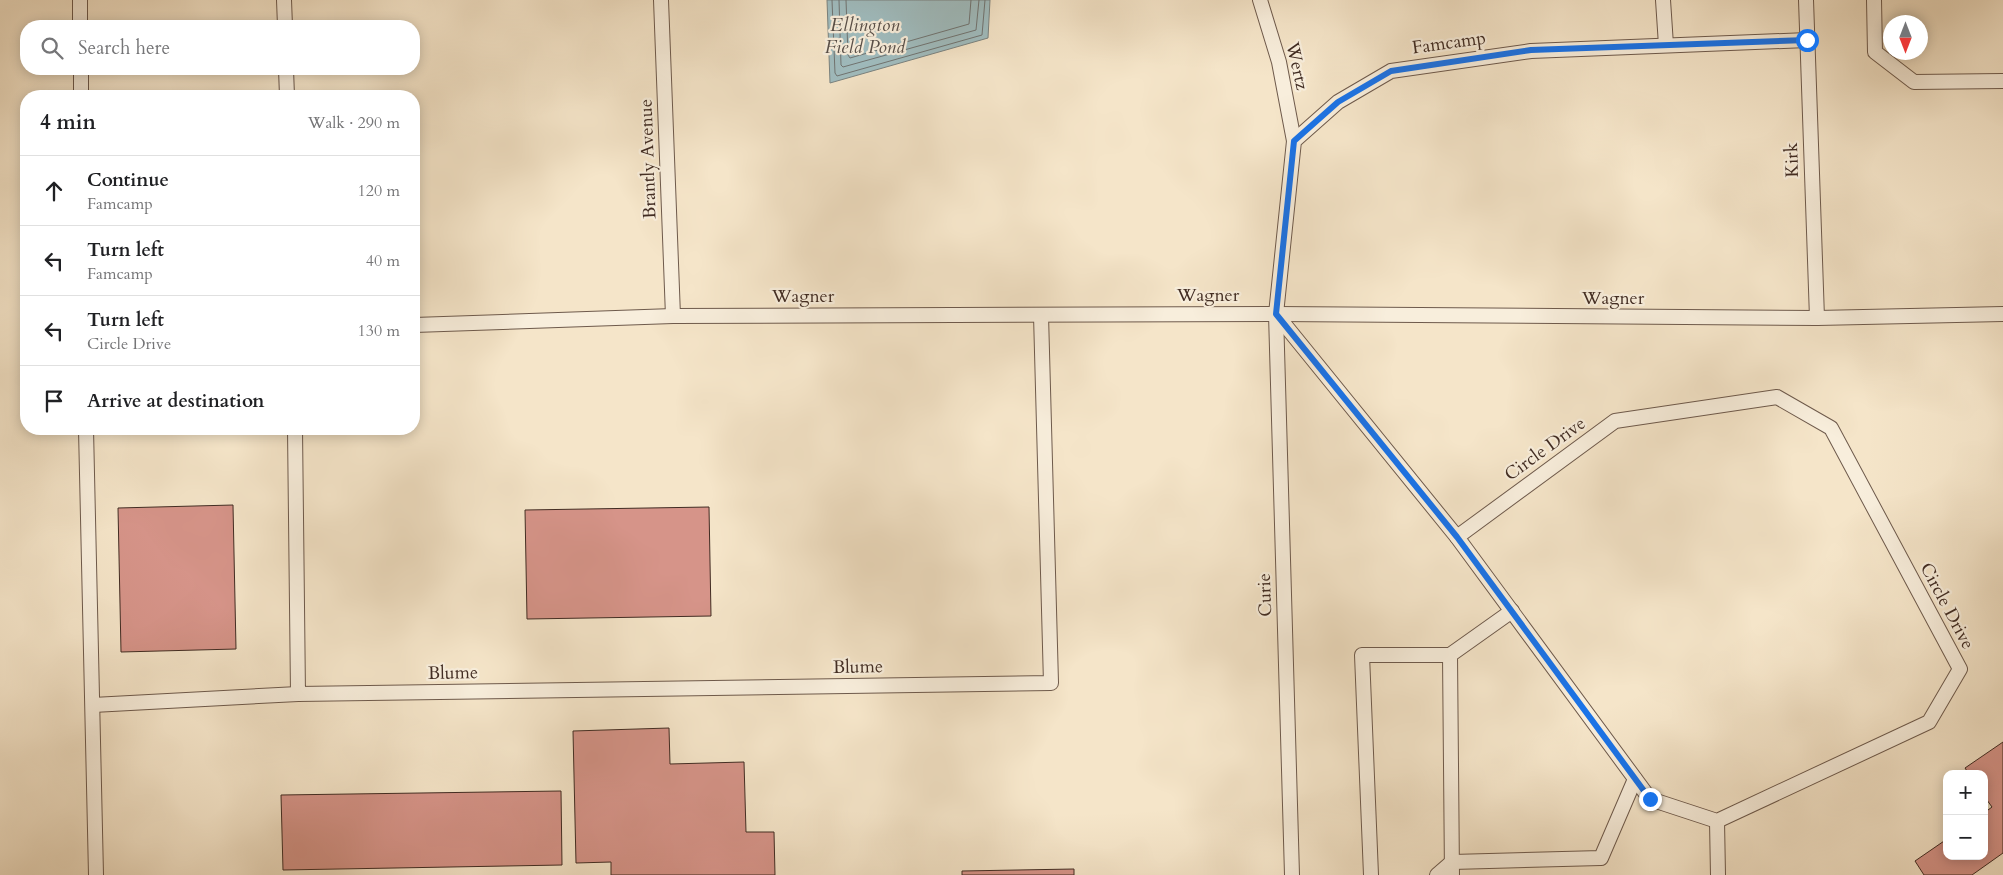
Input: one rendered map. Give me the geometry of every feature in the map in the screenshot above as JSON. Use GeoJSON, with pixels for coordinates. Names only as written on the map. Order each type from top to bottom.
{"type":"FeatureCollection","features":[{"type":"Feature","properties":{"kind":"lane"},"geometry":{"type":"LineString","coordinates":[[80,0],[80,20]]}},
{"type":"Feature","properties":{"kind":"lane"},"geometry":{"type":"LineString","coordinates":[[284,0],[285,20]]}},
{"type":"Feature","properties":{"kind":"lane","name":"Brantly Avenue"},"geometry":{"type":"LineString","coordinates":[[661,0],[673,316]]}},
{"type":"Feature","properties":{"kind":"lane","name":"Wertz"},"geometry":{"type":"LineString","coordinates":[[1260,0],[1279,62],[1294,141]]}},
{"type":"Feature","properties":{"kind":"lane"},"geometry":{"type":"LineString","coordinates":[[1663,0],[1666,46]]}},
{"type":"Feature","properties":{"kind":"lane","name":"Kirk"},"geometry":{"type":"LineString","coordinates":[[1806,0],[1817,318]]}},
{"type":"Feature","properties":{"kind":"lane"},"geometry":{"type":"LineString","coordinates":[[1874,0],[1874,52],[1914,82],[2003,81]]}},
{"type":"Feature","properties":{"kind":"lane","name":"Famcamp"},"geometry":{"type":"LineString","coordinates":[[1294,141],[1338,102],[1391,71],[1531,50],[1807,40]]}},
{"type":"Feature","properties":{"kind":"lane"},"geometry":{"type":"LineString","coordinates":[[81,75],[81,90]]}},
{"type":"Feature","properties":{"kind":"lane"},"geometry":{"type":"LineString","coordinates":[[286,75],[287,90]]}},
{"type":"Feature","properties":{"kind":"lane"},"geometry":{"type":"LineString","coordinates":[[1294,141],[1276,314],[1457,537],[1650,799],[1717,821],[1718,875]]}},
{"type":"Feature","properties":{"kind":"lane","name":"Blume"},"geometry":{"type":"LineString","coordinates":[[92,705],[298,694],[1051,682],[1041,314]]}},
{"type":"Feature","properties":{"kind":"lane","name":"Wagner"},"geometry":{"type":"LineString","coordinates":[[420,325],[673,316],[1276,314],[1817,318],[2003,314]]}},
{"type":"Feature","properties":{"kind":"lane","name":"Curie"},"geometry":{"type":"LineString","coordinates":[[1276,314],[1292,875]]}},
{"type":"Feature","properties":{"kind":"lane","name":"Circle Drive"},"geometry":{"type":"LineString","coordinates":[[1457,537],[1615,421],[1777,397],[1831,428],[1960,669],[1929,722],[1717,821]]}},
{"type":"Feature","properties":{"kind":"lane"},"geometry":{"type":"LineString","coordinates":[[86,435],[96,875]]}},
{"type":"Feature","properties":{"kind":"lane"},"geometry":{"type":"LineString","coordinates":[[295,435],[298,694]]}},
{"type":"Feature","properties":{"kind":"lane"},"geometry":{"type":"LineString","coordinates":[[1371,875],[1362,655],[1450,655],[1512,611]]}},
{"type":"Feature","properties":{"kind":"lane"},"geometry":{"type":"LineString","coordinates":[[1450,655],[1452,868]]}},
{"type":"Feature","properties":{"kind":"lane"},"geometry":{"type":"LineString","coordinates":[[1438,875],[1452,868],[1601,858],[1636,779]]}},
{"type":"Feature","properties":{"kind":"water","name":"Ellington Field Pond"},"geometry":{"type":"Polygon","coordinates":[[[827,0],[990,0],[988,38],[830,83],[827,0]]]}},
{"type":"Feature","properties":{"kind":"building"},"geometry":{"type":"Polygon","coordinates":[[[233,505],[236,649],[121,652],[118,508],[233,505]]]}},
{"type":"Feature","properties":{"kind":"building"},"geometry":{"type":"Polygon","coordinates":[[[709,507],[711,616],[527,619],[525,510],[709,507]]]}},
{"type":"Feature","properties":{"kind":"building"},"geometry":{"type":"Polygon","coordinates":[[[669,728],[670,764],[744,762],[746,832],[774,832],[775,875],[611,875],[611,862],[576,863],[573,731],[669,728]]]}},
{"type":"Feature","properties":{"kind":"building"},"geometry":{"type":"Polygon","coordinates":[[[2003,742],[2003,853],[1972,875],[1924,875],[1915,861],[1943,842],[1943,860],[1988,860],[1988,810],[1992,807],[1988,802],[1988,770],[1966,770],[1965,768],[2003,742]]]}},
{"type":"Feature","properties":{"kind":"building"},"geometry":{"type":"Polygon","coordinates":[[[561,791],[562,865],[283,870],[281,795],[561,791]]]}},
{"type":"Feature","properties":{"kind":"building"},"geometry":{"type":"Polygon","coordinates":[[[1074,869],[1074,875],[962,875],[962,871],[1074,869]]]}},
{"type":"Feature","properties":{"kind":"route"},"geometry":{"type":"LineString","coordinates":[[1650,799],[1457,537],[1276,314],[1294,141],[1338,102],[1391,71],[1531,50],[1807,40]]}}]}
